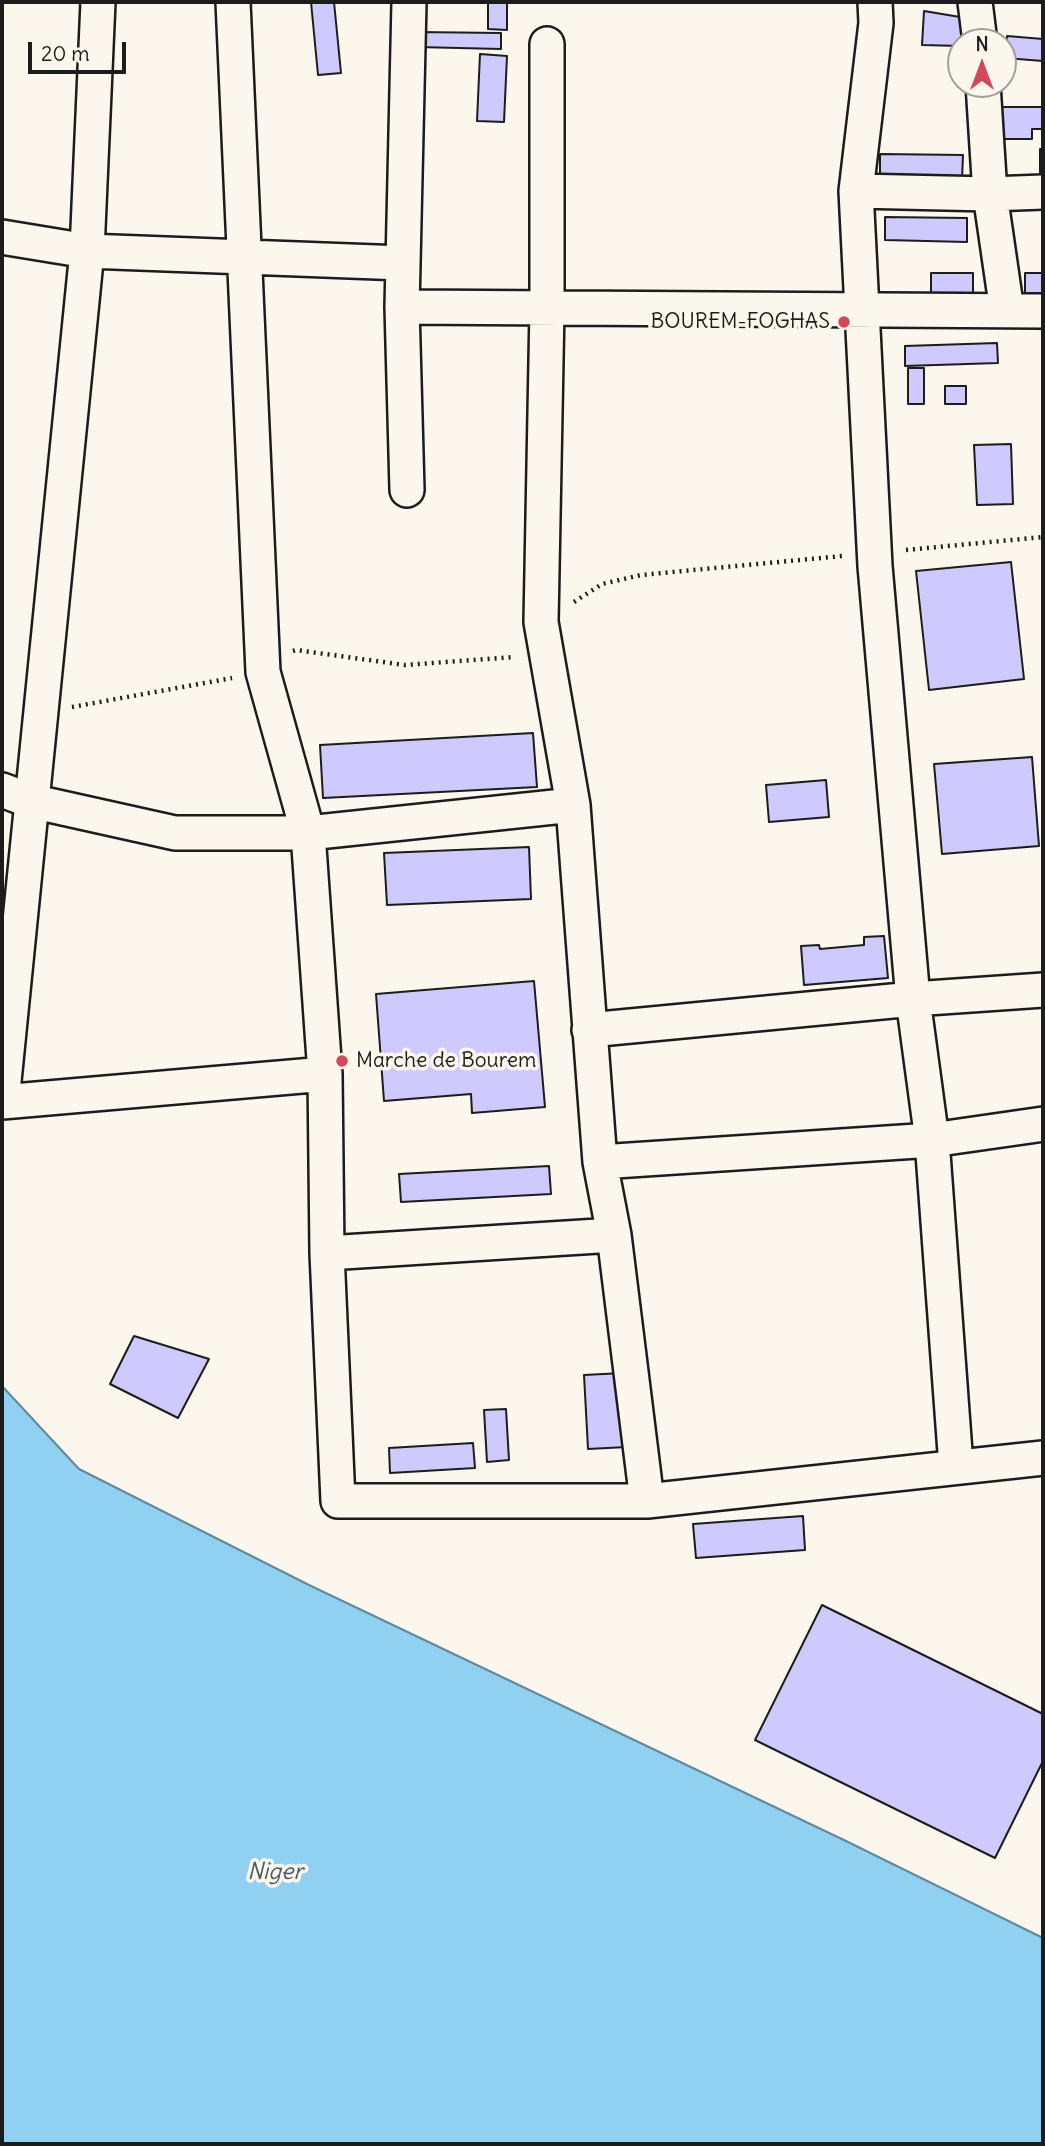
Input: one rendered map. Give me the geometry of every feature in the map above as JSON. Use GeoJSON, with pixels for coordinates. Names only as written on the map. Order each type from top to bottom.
{"type":"FeatureCollection","features":[{"type":"Feature","properties":{"kind":"street"},"geometry":{"type":"LineString","coordinates":[[98,2],[87,251],[16,796],[2,1102],[325,1074]]}},
{"type":"Feature","properties":{"kind":"street"},"geometry":{"type":"LineString","coordinates":[[233,2],[262,672],[308,834],[325,1074],[327,1253],[338,1501],[647,1501],[1043,1458]]}},
{"type":"Feature","properties":{"kind":"street"},"geometry":{"type":"LineString","coordinates":[[407,490],[402,307],[409,2]]}},
{"type":"Feature","properties":{"kind":"street"},"geometry":{"type":"LineString","coordinates":[[875,2],[876,23],[856,191],[875,566],[913,999],[932,1140],[956,1466]]}},
{"type":"Feature","properties":{"kind":"street"},"geometry":{"type":"LineString","coordinates":[[975,2],[978,28]]}},
{"type":"Feature","properties":{"kind":"street"},"geometry":{"type":"LineString","coordinates":[[547,44],[547,308],[541,622],[573,805],[600,1162],[614,1235],[647,1501]]}},
{"type":"Feature","properties":{"kind":"street"},"geometry":{"type":"LineString","coordinates":[[984,98],[990,194],[1007,310]]}},
{"type":"Feature","properties":{"kind":"street"},"geometry":{"type":"LineString","coordinates":[[856,191],[990,194],[1043,192]]}},
{"type":"Feature","properties":{"kind":"street"},"geometry":{"type":"LineString","coordinates":[[2,237],[87,251],[403,263]]}},
{"type":"Feature","properties":{"kind":"street"},"geometry":{"type":"LineString","coordinates":[[402,307],[1043,311]]}},
{"type":"Feature","properties":{"kind":"street"},"geometry":{"type":"LineString","coordinates":[[16,796],[175,834],[308,834],[573,805]]}},
{"type":"Feature","properties":{"kind":"street"},"geometry":{"type":"LineString","coordinates":[[589,1030],[913,999],[1043,990]]}},
{"type":"Feature","properties":{"kind":"street"},"geometry":{"type":"LineString","coordinates":[[600,1162],[932,1140],[1043,1124]]}},
{"type":"Feature","properties":{"kind":"street"},"geometry":{"type":"LineString","coordinates":[[327,1253],[614,1235]]}},
{"type":"Feature","properties":{"kind":"water","name":"Niger"},"geometry":{"type":"Polygon","coordinates":[[[2,1386],[79,1469],[309,1585],[1043,1938],[1043,2144],[2,2144],[2,1386]]]}},
{"type":"Feature","properties":{"kind":"building"},"geometry":{"type":"Polygon","coordinates":[[[311,2],[334,2],[341,73],[318,75],[311,2]]]}},
{"type":"Feature","properties":{"kind":"building"},"geometry":{"type":"Polygon","coordinates":[[[488,2],[507,2],[507,30],[488,29],[488,2]]]}},
{"type":"Feature","properties":{"kind":"building"},"geometry":{"type":"Polygon","coordinates":[[[924,11],[966,18],[964,28],[947,28],[947,46],[922,45],[924,11]]]}},
{"type":"Feature","properties":{"kind":"building"},"geometry":{"type":"Polygon","coordinates":[[[417,32],[501,33],[501,49],[417,47],[417,32]]]}},
{"type":"Feature","properties":{"kind":"building"},"geometry":{"type":"Polygon","coordinates":[[[1017,37],[1043,39],[1043,61],[1017,59],[1017,37]]]}},
{"type":"Feature","properties":{"kind":"building"},"geometry":{"type":"Polygon","coordinates":[[[480,54],[507,56],[504,122],[477,121],[480,54]]]}},
{"type":"Feature","properties":{"kind":"building"},"geometry":{"type":"Polygon","coordinates":[[[999,107],[1043,107],[1043,129],[1032,129],[1032,139],[999,139],[999,107]]]}},
{"type":"Feature","properties":{"kind":"building"},"geometry":{"type":"Polygon","coordinates":[[[1040,149],[1043,149],[1043,177],[1040,177],[1040,149]]]}},
{"type":"Feature","properties":{"kind":"building"},"geometry":{"type":"Polygon","coordinates":[[[880,154],[963,155],[962,180],[880,180],[880,154]]]}},
{"type":"Feature","properties":{"kind":"building"},"geometry":{"type":"Polygon","coordinates":[[[885,217],[967,218],[967,242],[885,240],[885,217]]]}},
{"type":"Feature","properties":{"kind":"building"},"geometry":{"type":"Polygon","coordinates":[[[931,273],[973,273],[973,299],[931,300],[931,273]]]}},
{"type":"Feature","properties":{"kind":"building"},"geometry":{"type":"Polygon","coordinates":[[[1025,273],[1043,273],[1043,301],[1025,302],[1025,273]]]}},
{"type":"Feature","properties":{"kind":"building"},"geometry":{"type":"Polygon","coordinates":[[[997,343],[998,363],[905,366],[905,346],[997,343]]]}},
{"type":"Feature","properties":{"kind":"building"},"geometry":{"type":"Polygon","coordinates":[[[908,368],[924,368],[924,404],[908,404],[908,368]]]}},
{"type":"Feature","properties":{"kind":"building"},"geometry":{"type":"Polygon","coordinates":[[[945,386],[966,386],[966,404],[945,404],[945,386]]]}},
{"type":"Feature","properties":{"kind":"building"},"geometry":{"type":"Polygon","coordinates":[[[1011,444],[1013,504],[977,505],[974,445],[1011,444]]]}},
{"type":"Feature","properties":{"kind":"building"},"geometry":{"type":"Polygon","coordinates":[[[1011,562],[1024,679],[929,690],[916,571],[1011,562]]]}},
{"type":"Feature","properties":{"kind":"building"},"geometry":{"type":"Polygon","coordinates":[[[533,733],[537,787],[323,798],[320,745],[533,733]]]}},
{"type":"Feature","properties":{"kind":"building"},"geometry":{"type":"Polygon","coordinates":[[[1032,757],[1039,846],[942,854],[934,764],[1032,757]]]}},
{"type":"Feature","properties":{"kind":"building"},"geometry":{"type":"Polygon","coordinates":[[[826,780],[829,817],[769,822],[766,785],[826,780]]]}},
{"type":"Feature","properties":{"kind":"building"},"geometry":{"type":"Polygon","coordinates":[[[529,847],[531,899],[387,905],[384,853],[529,847]]]}},
{"type":"Feature","properties":{"kind":"building"},"geometry":{"type":"Polygon","coordinates":[[[884,936],[888,978],[804,985],[801,946],[819,945],[820,949],[864,945],[864,937],[884,936]]]}},
{"type":"Feature","properties":{"kind":"building"},"geometry":{"type":"Polygon","coordinates":[[[534,981],[545,1107],[472,1113],[471,1094],[384,1101],[376,994],[534,981]]]}},
{"type":"Feature","properties":{"kind":"building"},"geometry":{"type":"Polygon","coordinates":[[[549,1166],[551,1194],[401,1202],[399,1174],[549,1166]]]}},
{"type":"Feature","properties":{"kind":"building"},"geometry":{"type":"Polygon","coordinates":[[[134,1336],[209,1359],[178,1418],[110,1384],[134,1336]]]}},
{"type":"Feature","properties":{"kind":"building"},"geometry":{"type":"Polygon","coordinates":[[[623,1373],[627,1447],[588,1449],[584,1375],[623,1373]]]}},
{"type":"Feature","properties":{"kind":"building"},"geometry":{"type":"Polygon","coordinates":[[[506,1409],[509,1460],[487,1462],[484,1410],[506,1409]]]}},
{"type":"Feature","properties":{"kind":"building"},"geometry":{"type":"Polygon","coordinates":[[[473,1443],[475,1468],[390,1473],[389,1448],[473,1443]]]}},
{"type":"Feature","properties":{"kind":"building"},"geometry":{"type":"Polygon","coordinates":[[[803,1516],[805,1550],[696,1558],[693,1524],[803,1516]]]}},
{"type":"Feature","properties":{"kind":"building"},"geometry":{"type":"Polygon","coordinates":[[[822,1605],[1043,1714],[1043,1761],[995,1858],[755,1740],[822,1605]]]}},
{"type":"Feature","properties":{"kind":"place","name":"BOUREM-FOGHAS"},"geometry":{"type":"Point","coordinates":[844,322]}},
{"type":"Feature","properties":{"kind":"place","name":"Marche de Bourem"},"geometry":{"type":"Point","coordinates":[342,1061]}}]}
